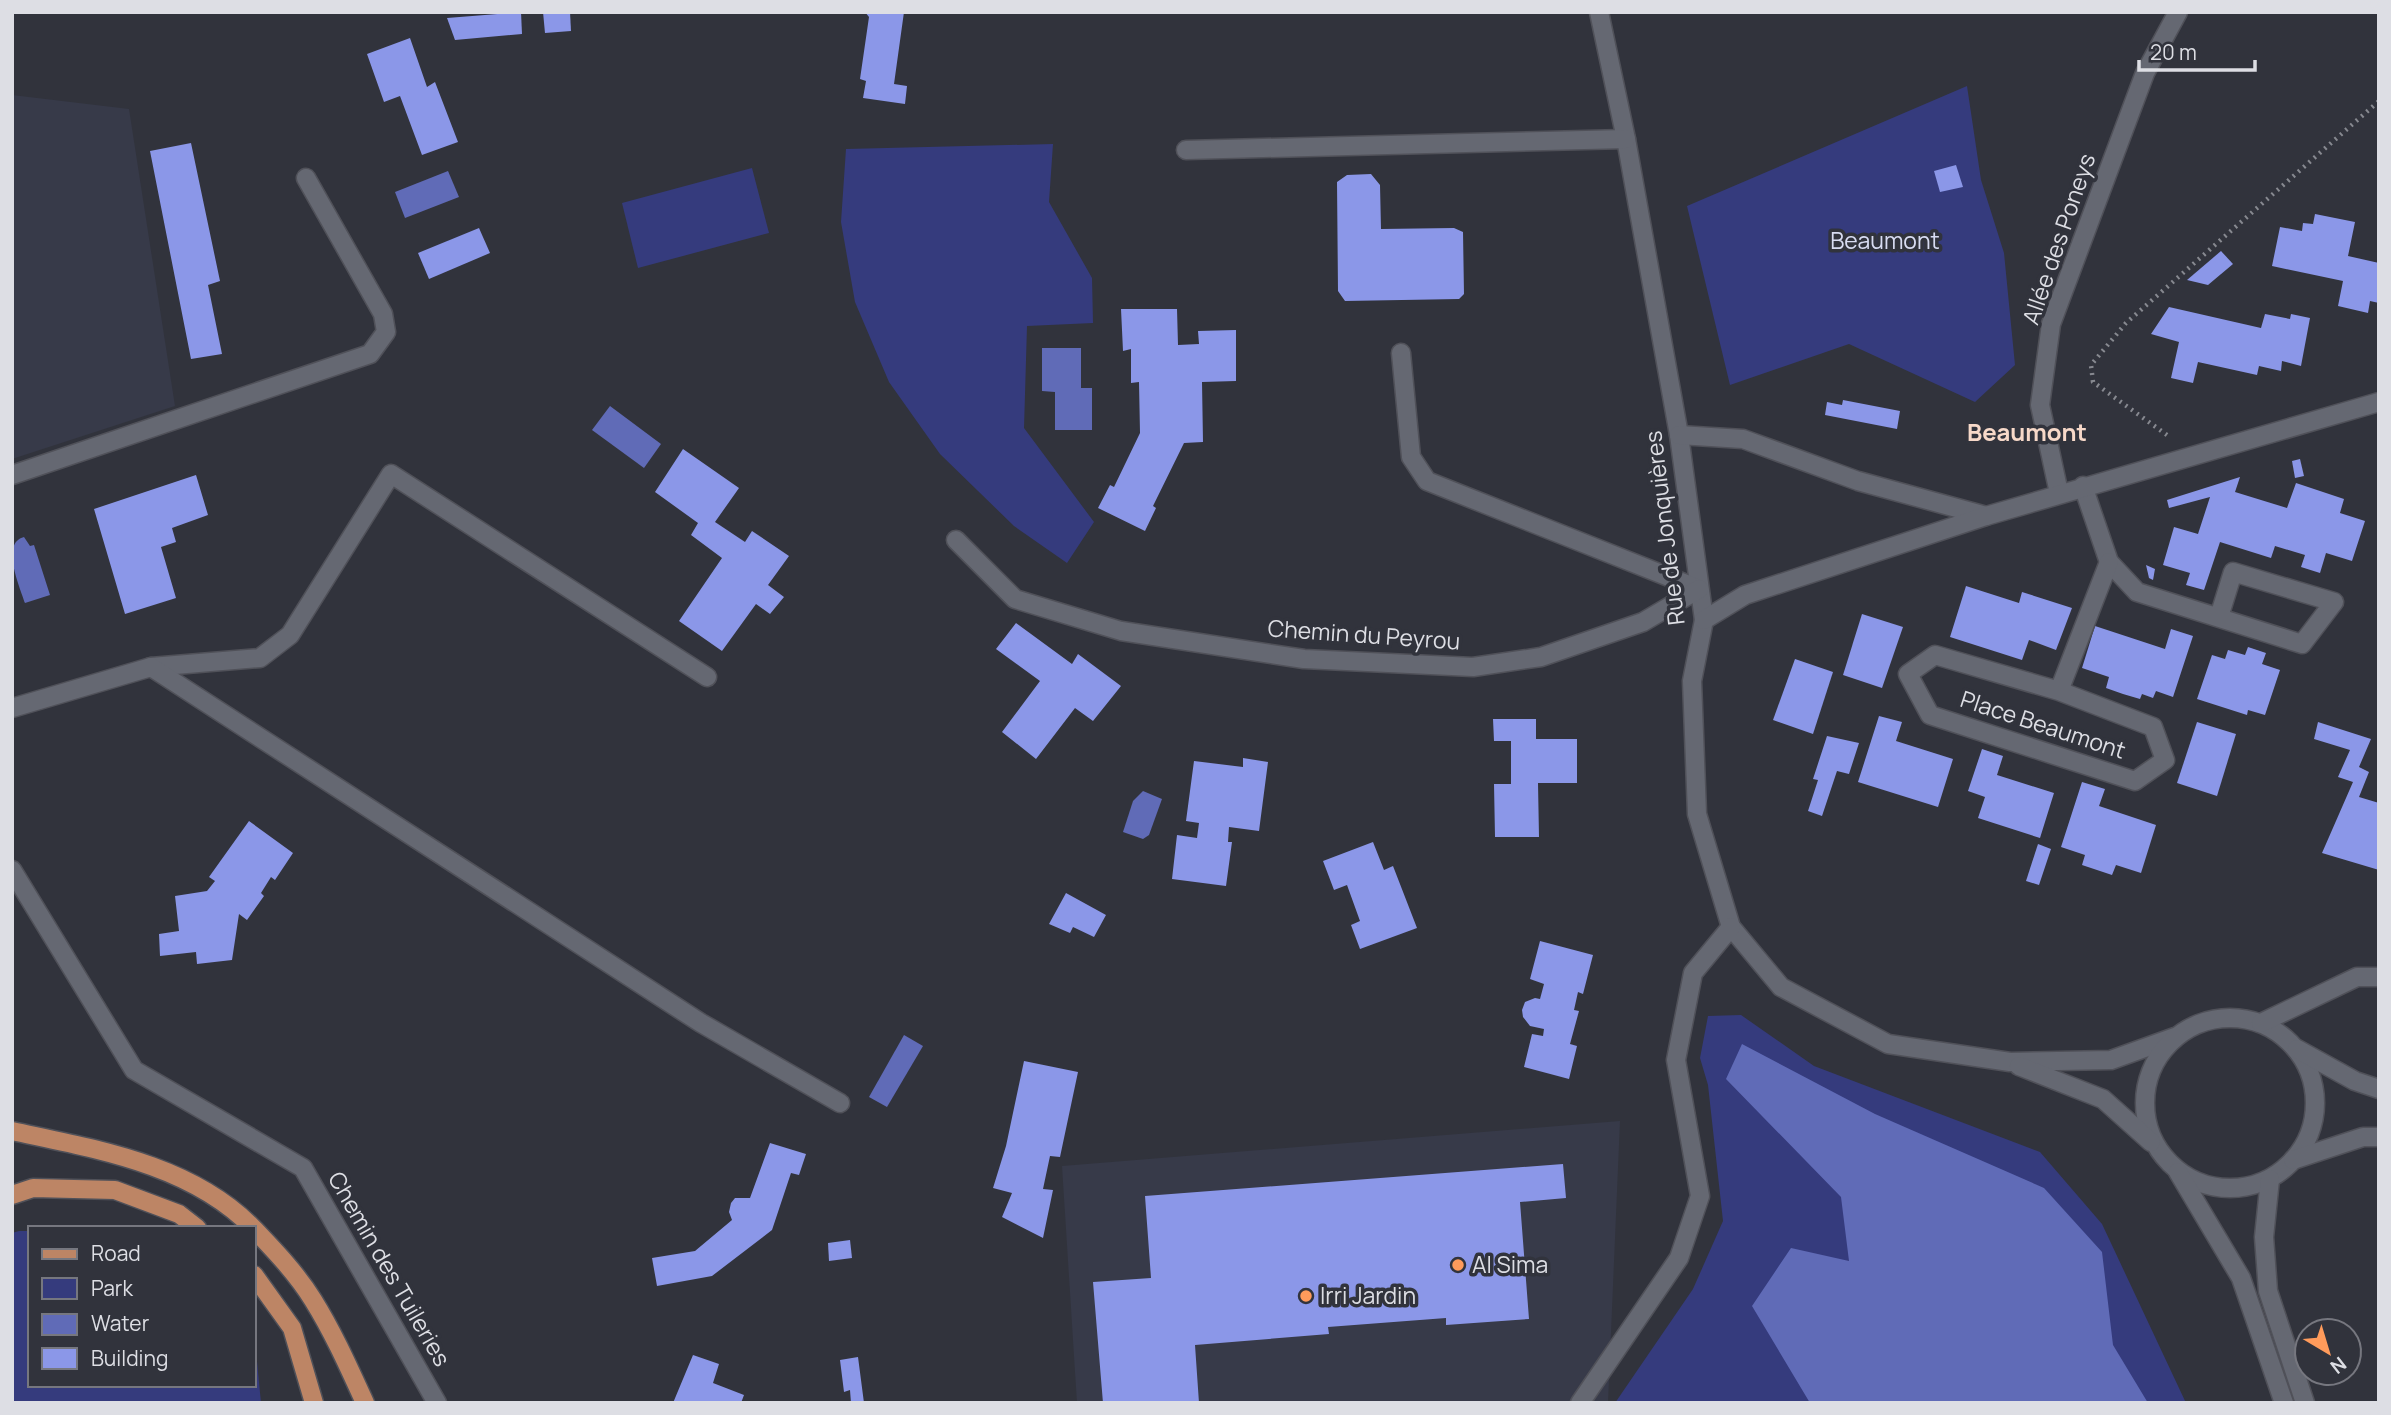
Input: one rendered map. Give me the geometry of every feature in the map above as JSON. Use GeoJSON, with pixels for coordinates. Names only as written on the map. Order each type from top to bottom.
{"type":"FeatureCollection","features":[{"type":"Feature","properties":{"kind":"main road"},"geometry":{"type":"LineString","coordinates":[[12,1131],[77,1145],[156,1167],[207,1192],[250,1226]]}},
{"type":"Feature","properties":{"kind":"main road"},"geometry":{"type":"LineString","coordinates":[[12,1195],[33,1188],[115,1190],[179,1214],[194,1226]]}},
{"type":"Feature","properties":{"kind":"main road"},"geometry":{"type":"LineString","coordinates":[[256,1231],[284,1260],[313,1300],[365,1403]]}},
{"type":"Feature","properties":{"kind":"main road"},"geometry":{"type":"LineString","coordinates":[[256,1278],[292,1328],[314,1403]]}},
{"type":"Feature","properties":{"kind":"street","name":"Rue de Jonquières"},"geometry":{"type":"LineString","coordinates":[[1600,12],[1626,139],[1679,435],[1704,620],[1692,681],[1697,814],[1731,927],[1781,987],[1888,1044],[2010,1062],[2111,1060],[2175,1037]]}},
{"type":"Feature","properties":{"kind":"street","name":"Allée des Poneys"},"geometry":{"type":"LineString","coordinates":[[2059,493],[2040,405],[2051,324],[2145,73],[2178,12]]}},
{"type":"Feature","properties":{"kind":"street"},"geometry":{"type":"LineString","coordinates":[[1186,150],[1626,139]]}},
{"type":"Feature","properties":{"kind":"street"},"geometry":{"type":"LineString","coordinates":[[12,475],[370,354],[386,332],[383,314],[306,178]]}},
{"type":"Feature","properties":{"kind":"street"},"geometry":{"type":"LineString","coordinates":[[1401,353],[1411,457],[1427,481],[1699,589]]}},
{"type":"Feature","properties":{"kind":"street"},"geometry":{"type":"LineString","coordinates":[[1704,620],[1745,595],[1986,516],[2379,402]]}},
{"type":"Feature","properties":{"kind":"street"},"geometry":{"type":"LineString","coordinates":[[1679,435],[1743,439],[1858,481],[1986,516]]}},
{"type":"Feature","properties":{"kind":"street"},"geometry":{"type":"LineString","coordinates":[[12,708],[151,667],[260,658],[290,635],[391,474],[707,677]]}},
{"type":"Feature","properties":{"kind":"street"},"geometry":{"type":"LineString","coordinates":[[2083,486],[2109,562],[2137,592],[2302,643],[2334,601],[2233,572],[2219,617]]}},
{"type":"Feature","properties":{"kind":"street","name":"Chemin du Peyrou"},"geometry":{"type":"LineString","coordinates":[[956,540],[1015,599],[1121,631],[1304,659],[1473,667],[1541,657],[1643,622],[1699,589]]}},
{"type":"Feature","properties":{"kind":"street","name":"Place Beaumont"},"geometry":{"type":"LineString","coordinates":[[2059,691],[2109,562]]}},
{"type":"Feature","properties":{"kind":"street","name":"Place Beaumont"},"geometry":{"type":"LineString","coordinates":[[1935,655],[2059,691],[2153,727],[2165,760],[2135,781],[1930,715],[1908,674],[1935,655]]}},
{"type":"Feature","properties":{"kind":"street"},"geometry":{"type":"LineString","coordinates":[[151,667],[701,1023],[840,1103]]}},
{"type":"Feature","properties":{"kind":"street","name":"Chemin des Tuileries"},"geometry":{"type":"LineString","coordinates":[[12,870],[134,1070],[303,1168],[437,1403]]}},
{"type":"Feature","properties":{"kind":"street"},"geometry":{"type":"LineString","coordinates":[[1580,1403],[1679,1258],[1700,1196],[1676,1060],[1693,973],[1731,927]]}},
{"type":"Feature","properties":{"kind":"street"},"geometry":{"type":"LineString","coordinates":[[2261,1023],[2357,977],[2379,977]]}},
{"type":"Feature","properties":{"kind":"street"},"geometry":{"type":"LineString","coordinates":[[2239,1018],[2261,1023],[2280,1033],[2295,1048],[2308,1068],[2315,1092],[2314,1116],[2307,1140],[2293,1160],[2270,1179],[2247,1187],[2223,1189],[2200,1183],[2178,1172],[2155,1146],[2146,1124],[2144,1100],[2148,1076],[2159,1055],[2175,1037],[2194,1025],[2216,1019],[2239,1018]]}},
{"type":"Feature","properties":{"kind":"street"},"geometry":{"type":"LineString","coordinates":[[2295,1048],[2355,1081],[2379,1089]]}},
{"type":"Feature","properties":{"kind":"street","name":"Rue de Jonquières"},"geometry":{"type":"LineString","coordinates":[[2010,1062],[2103,1099],[2155,1146]]}},
{"type":"Feature","properties":{"kind":"street"},"geometry":{"type":"LineString","coordinates":[[2293,1160],[2363,1136],[2379,1137]]}},
{"type":"Feature","properties":{"kind":"street"},"geometry":{"type":"LineString","coordinates":[[2178,1172],[2241,1278],[2284,1403]]}},
{"type":"Feature","properties":{"kind":"street"},"geometry":{"type":"LineString","coordinates":[[2270,1179],[2264,1237],[2268,1291],[2305,1403]]}},
{"type":"Feature","properties":{"kind":"path"},"geometry":{"type":"LineString","coordinates":[[2195,454],[2093,382],[2091,365],[2126,323],[2379,101]]}},
{"type":"Feature","properties":{"kind":"shaded area"},"geometry":{"type":"Polygon","coordinates":[[[12,95],[129,109],[175,406],[12,459],[12,95]]]}},
{"type":"Feature","properties":{"kind":"shaded area"},"geometry":{"type":"Polygon","coordinates":[[[1620,1121],[1608,1403],[1077,1403],[1062,1166],[1620,1121]]]}},
{"type":"Feature","properties":{"kind":"green space","name":"Beaumont"},"geometry":{"type":"Polygon","coordinates":[[[1967,86],[1981,180],[2004,253],[2015,365],[1975,402],[1849,344],[1730,385],[1687,206],[1967,86]]]}},
{"type":"Feature","properties":{"kind":"green space"},"geometry":{"type":"Polygon","coordinates":[[[1053,144],[1049,202],[1092,278],[1093,323],[1027,326],[1024,428],[1094,522],[1067,563],[1014,526],[940,454],[889,382],[855,302],[841,222],[846,149],[1053,144]]]}},
{"type":"Feature","properties":{"kind":"green space"},"geometry":{"type":"Polygon","coordinates":[[[752,168],[769,233],[638,268],[622,203],[752,168]]]}},
{"type":"Feature","properties":{"kind":"green space"},"geometry":{"type":"Polygon","coordinates":[[[1741,1015],[1814,1066],[2040,1152],[2102,1224],[2186,1403],[1615,1403],[1693,1289],[1723,1221],[1708,1085],[1700,1058],[1708,1016],[1741,1015]]]}},
{"type":"Feature","properties":{"kind":"green space"},"geometry":{"type":"Polygon","coordinates":[[[28,1231],[28,1387],[256,1387],[256,1351],[261,1403],[12,1403],[12,1233],[28,1231]]]}},
{"type":"Feature","properties":{"kind":"water"},"geometry":{"type":"Polygon","coordinates":[[[448,171],[459,197],[405,218],[395,192],[448,171]]]}},
{"type":"Feature","properties":{"kind":"water"},"geometry":{"type":"Polygon","coordinates":[[[1042,348],[1081,348],[1081,388],[1092,388],[1092,430],[1055,430],[1055,392],[1042,391],[1042,348]]]}},
{"type":"Feature","properties":{"kind":"water"},"geometry":{"type":"Polygon","coordinates":[[[610,406],[661,444],[644,468],[592,430],[610,406]]]}},
{"type":"Feature","properties":{"kind":"water"},"geometry":{"type":"Polygon","coordinates":[[[24,537],[30,546],[34,545],[50,595],[25,603],[12,556],[17,541],[24,537]]]}},
{"type":"Feature","properties":{"kind":"water"},"geometry":{"type":"Polygon","coordinates":[[[1143,791],[1162,799],[1149,835],[1143,839],[1123,832],[1133,801],[1143,791]]]}},
{"type":"Feature","properties":{"kind":"water"},"geometry":{"type":"Polygon","coordinates":[[[904,1035],[923,1046],[887,1107],[869,1097],[904,1035]]]}},
{"type":"Feature","properties":{"kind":"water"},"geometry":{"type":"Polygon","coordinates":[[[1742,1044],[1875,1114],[2044,1188],[2102,1252],[2113,1345],[2148,1403],[1810,1403],[1752,1306],[1791,1248],[1849,1261],[1841,1197],[1726,1079],[1742,1044]]]}},
{"type":"Feature","properties":{"kind":"building"},"geometry":{"type":"Polygon","coordinates":[[[521,12],[522,34],[455,40],[447,18],[521,12]]]}},
{"type":"Feature","properties":{"kind":"building"},"geometry":{"type":"Polygon","coordinates":[[[543,12],[570,12],[571,31],[545,33],[543,12]]]}},
{"type":"Feature","properties":{"kind":"building"},"geometry":{"type":"Polygon","coordinates":[[[865,12],[904,12],[894,84],[907,86],[905,104],[863,98],[866,81],[860,79],[869,17],[865,12]]]}},
{"type":"Feature","properties":{"kind":"building"},"geometry":{"type":"Polygon","coordinates":[[[410,38],[427,87],[435,82],[458,142],[422,155],[400,96],[384,102],[367,54],[410,38]]]}},
{"type":"Feature","properties":{"kind":"building"},"geometry":{"type":"Polygon","coordinates":[[[191,143],[220,281],[208,285],[222,354],[191,359],[150,151],[191,143]]]}},
{"type":"Feature","properties":{"kind":"building"},"geometry":{"type":"Polygon","coordinates":[[[1956,165],[1963,187],[1940,192],[1934,171],[1956,165]]]}},
{"type":"Feature","properties":{"kind":"building"},"geometry":{"type":"Polygon","coordinates":[[[1371,174],[1380,185],[1381,229],[1454,228],[1463,232],[1464,294],[1459,299],[1345,301],[1338,291],[1337,182],[1347,175],[1371,174]]]}},
{"type":"Feature","properties":{"kind":"building"},"geometry":{"type":"Polygon","coordinates":[[[2315,214],[2355,222],[2348,256],[2379,263],[2379,303],[2370,301],[2368,313],[2338,306],[2343,281],[2272,266],[2280,227],[2302,231],[2303,223],[2313,224],[2315,214]]]}},
{"type":"Feature","properties":{"kind":"building"},"geometry":{"type":"Polygon","coordinates":[[[479,228],[490,253],[429,279],[418,253],[479,228]]]}},
{"type":"Feature","properties":{"kind":"building"},"geometry":{"type":"Polygon","coordinates":[[[2221,251],[2233,264],[2208,285],[2187,280],[2221,251]]]}},
{"type":"Feature","properties":{"kind":"building"},"geometry":{"type":"Polygon","coordinates":[[[2169,307],[2261,328],[2265,314],[2290,319],[2291,314],[2310,318],[2301,366],[2282,361],[2281,371],[2259,366],[2257,375],[2198,362],[2193,383],[2171,378],[2179,342],[2151,334],[2169,307]]]}},
{"type":"Feature","properties":{"kind":"building"},"geometry":{"type":"Polygon","coordinates":[[[1121,309],[1177,309],[1178,345],[1199,344],[1198,331],[1236,330],[1236,381],[1202,382],[1203,442],[1184,443],[1153,506],[1156,508],[1145,531],[1098,508],[1110,485],[1114,487],[1140,433],[1139,382],[1131,383],[1131,349],[1123,351],[1121,309]]]}},
{"type":"Feature","properties":{"kind":"building"},"geometry":{"type":"Polygon","coordinates":[[[1843,400],[1900,411],[1897,429],[1825,415],[1827,402],[1842,405],[1843,400]]]}},
{"type":"Feature","properties":{"kind":"building"},"geometry":{"type":"Polygon","coordinates":[[[683,449],[739,488],[715,522],[745,542],[752,531],[789,556],[768,585],[784,597],[770,614],[756,604],[722,651],[679,621],[722,558],[691,535],[698,523],[655,492],[683,449]]]}},
{"type":"Feature","properties":{"kind":"building"},"geometry":{"type":"Polygon","coordinates":[[[2300,459],[2304,476],[2295,478],[2292,461],[2300,459]]]}},
{"type":"Feature","properties":{"kind":"building"},"geometry":{"type":"Polygon","coordinates":[[[196,475],[208,515],[172,528],[176,542],[161,547],[176,598],[125,614],[94,509],[196,475]]]}},
{"type":"Feature","properties":{"kind":"building"},"geometry":{"type":"Polygon","coordinates":[[[2240,477],[2235,492],[2287,508],[2296,483],[2344,499],[2340,513],[2365,521],[2352,561],[2326,553],[2320,573],[2301,567],[2305,555],[2275,546],[2271,558],[2220,542],[2204,590],[2186,585],[2190,573],[2163,565],[2174,527],[2198,534],[2210,497],[2169,508],[2167,500],[2240,477]]]}},
{"type":"Feature","properties":{"kind":"building"},"geometry":{"type":"Polygon","coordinates":[[[2146,565],[2155,569],[2153,580],[2149,578],[2146,565]]]}},
{"type":"Feature","properties":{"kind":"building"},"geometry":{"type":"Polygon","coordinates":[[[1966,586],[2019,603],[2022,592],[2072,608],[2056,650],[2029,640],[2022,660],[1950,637],[1966,586]]]}},
{"type":"Feature","properties":{"kind":"building"},"geometry":{"type":"Polygon","coordinates":[[[1862,614],[1903,627],[1882,688],[1843,675],[1862,614]]]}},
{"type":"Feature","properties":{"kind":"building"},"geometry":{"type":"Polygon","coordinates":[[[1016,623],[1072,664],[1078,654],[1121,686],[1093,721],[1075,708],[1036,759],[1002,732],[1040,681],[996,649],[1016,623]]]}},
{"type":"Feature","properties":{"kind":"building"},"geometry":{"type":"Polygon","coordinates":[[[2095,626],[2165,649],[2171,629],[2193,636],[2173,697],[2156,691],[2153,698],[2142,694],[2140,699],[2123,694],[2106,688],[2109,677],[2082,668],[2095,626]]]}},
{"type":"Feature","properties":{"kind":"building"},"geometry":{"type":"Polygon","coordinates":[[[2248,647],[2266,653],[2262,664],[2280,670],[2265,715],[2248,710],[2247,715],[2197,699],[2212,655],[2225,659],[2228,650],[2245,655],[2248,647]]]}},
{"type":"Feature","properties":{"kind":"building"},"geometry":{"type":"Polygon","coordinates":[[[1795,659],[1833,672],[1813,734],[1773,720],[1795,659]]]}},
{"type":"Feature","properties":{"kind":"building"},"geometry":{"type":"Polygon","coordinates":[[[1879,716],[1902,722],[1896,741],[1953,759],[1938,807],[1858,782],[1879,716]]]}},
{"type":"Feature","properties":{"kind":"building"},"geometry":{"type":"Polygon","coordinates":[[[1493,719],[1536,719],[1536,739],[1577,739],[1577,783],[1538,783],[1539,837],[1495,837],[1494,784],[1511,784],[1511,741],[1494,741],[1493,719]]]}},
{"type":"Feature","properties":{"kind":"building"},"geometry":{"type":"Polygon","coordinates":[[[2197,722],[2236,734],[2217,796],[2177,783],[2197,722]]]}},
{"type":"Feature","properties":{"kind":"building"},"geometry":{"type":"Polygon","coordinates":[[[2318,722],[2371,739],[2359,767],[2369,772],[2359,797],[2379,803],[2379,870],[2322,853],[2353,782],[2338,777],[2350,750],[2314,739],[2318,722]]]}},
{"type":"Feature","properties":{"kind":"building"},"geometry":{"type":"Polygon","coordinates":[[[1827,736],[1859,743],[1849,774],[1837,771],[1822,816],[1808,811],[1818,780],[1813,779],[1827,736]]]}},
{"type":"Feature","properties":{"kind":"building"},"geometry":{"type":"Polygon","coordinates":[[[1982,749],[2003,756],[1997,775],[2054,793],[2040,838],[1978,818],[1985,797],[1968,791],[1982,749]]]}},
{"type":"Feature","properties":{"kind":"building"},"geometry":{"type":"Polygon","coordinates":[[[1243,758],[1268,762],[1259,831],[1229,827],[1228,842],[1232,842],[1226,886],[1172,879],[1177,835],[1197,838],[1199,823],[1186,821],[1194,761],[1243,767],[1243,758]]]}},
{"type":"Feature","properties":{"kind":"building"},"geometry":{"type":"Polygon","coordinates":[[[2082,782],[2105,789],[2099,806],[2156,825],[2141,873],[2116,865],[2112,875],[2082,865],[2085,855],[2061,847],[2082,782]]]}},
{"type":"Feature","properties":{"kind":"building"},"geometry":{"type":"Polygon","coordinates":[[[249,821],[293,853],[275,880],[271,877],[261,893],[264,896],[247,920],[239,914],[232,960],[197,964],[196,952],[160,956],[159,934],[179,931],[175,896],[207,891],[215,881],[209,877],[249,821]]]}},
{"type":"Feature","properties":{"kind":"building"},"geometry":{"type":"Polygon","coordinates":[[[1373,842],[1384,870],[1393,866],[1417,928],[1360,949],[1351,925],[1360,921],[1347,885],[1334,890],[1323,861],[1373,842]]]}},
{"type":"Feature","properties":{"kind":"building"},"geometry":{"type":"Polygon","coordinates":[[[2038,844],[2051,849],[2039,885],[2026,881],[2038,844]]]}},
{"type":"Feature","properties":{"kind":"building"},"geometry":{"type":"Polygon","coordinates":[[[1066,893],[1106,915],[1094,937],[1073,927],[1070,933],[1049,924],[1066,893]]]}},
{"type":"Feature","properties":{"kind":"building"},"geometry":{"type":"Polygon","coordinates":[[[1540,941],[1593,955],[1583,994],[1578,992],[1574,1010],[1579,1011],[1570,1044],[1577,1046],[1569,1079],[1524,1067],[1532,1034],[1543,1036],[1544,1029],[1530,1026],[1523,1017],[1522,1010],[1525,1002],[1540,999],[1544,984],[1530,979],[1540,941]]]}},
{"type":"Feature","properties":{"kind":"building"},"geometry":{"type":"Polygon","coordinates":[[[1024,1061],[1078,1072],[1060,1157],[1050,1156],[1043,1189],[1053,1190],[1043,1238],[1002,1217],[1012,1193],[993,1188],[1006,1146],[1024,1061]]]}},
{"type":"Feature","properties":{"kind":"building"},"geometry":{"type":"Polygon","coordinates":[[[770,1143],[806,1154],[799,1175],[791,1173],[772,1230],[712,1276],[657,1286],[652,1258],[695,1251],[732,1220],[729,1212],[731,1203],[735,1198],[750,1198],[770,1143]]]}},
{"type":"Feature","properties":{"kind":"building"},"geometry":{"type":"Polygon","coordinates":[[[1563,1164],[1566,1198],[1520,1202],[1529,1319],[1446,1325],[1446,1318],[1328,1327],[1329,1334],[1195,1345],[1199,1403],[1103,1403],[1093,1282],[1151,1278],[1145,1196],[1563,1164]]]}},
{"type":"Feature","properties":{"kind":"building"},"geometry":{"type":"Polygon","coordinates":[[[850,1240],[852,1258],[829,1261],[828,1243],[850,1240]]]}},
{"type":"Feature","properties":{"kind":"building"},"geometry":{"type":"Polygon","coordinates":[[[693,1355],[719,1364],[713,1383],[744,1395],[741,1403],[673,1403],[693,1355]]]}},
{"type":"Feature","properties":{"kind":"building"},"geometry":{"type":"Polygon","coordinates":[[[858,1357],[864,1403],[851,1403],[850,1390],[844,1392],[840,1360],[858,1357]]]}},
{"type":"Feature","properties":{"kind":"place","name":"Al Sima"},"geometry":{"type":"Point","coordinates":[1458,1265]}},
{"type":"Feature","properties":{"kind":"place","name":"Irri Jardin"},"geometry":{"type":"Point","coordinates":[1306,1296]}},
{"type":"Feature","properties":{"kind":"district","name":"Beaumont"},"geometry":{"type":"Point","coordinates":[2027,433]}}]}
